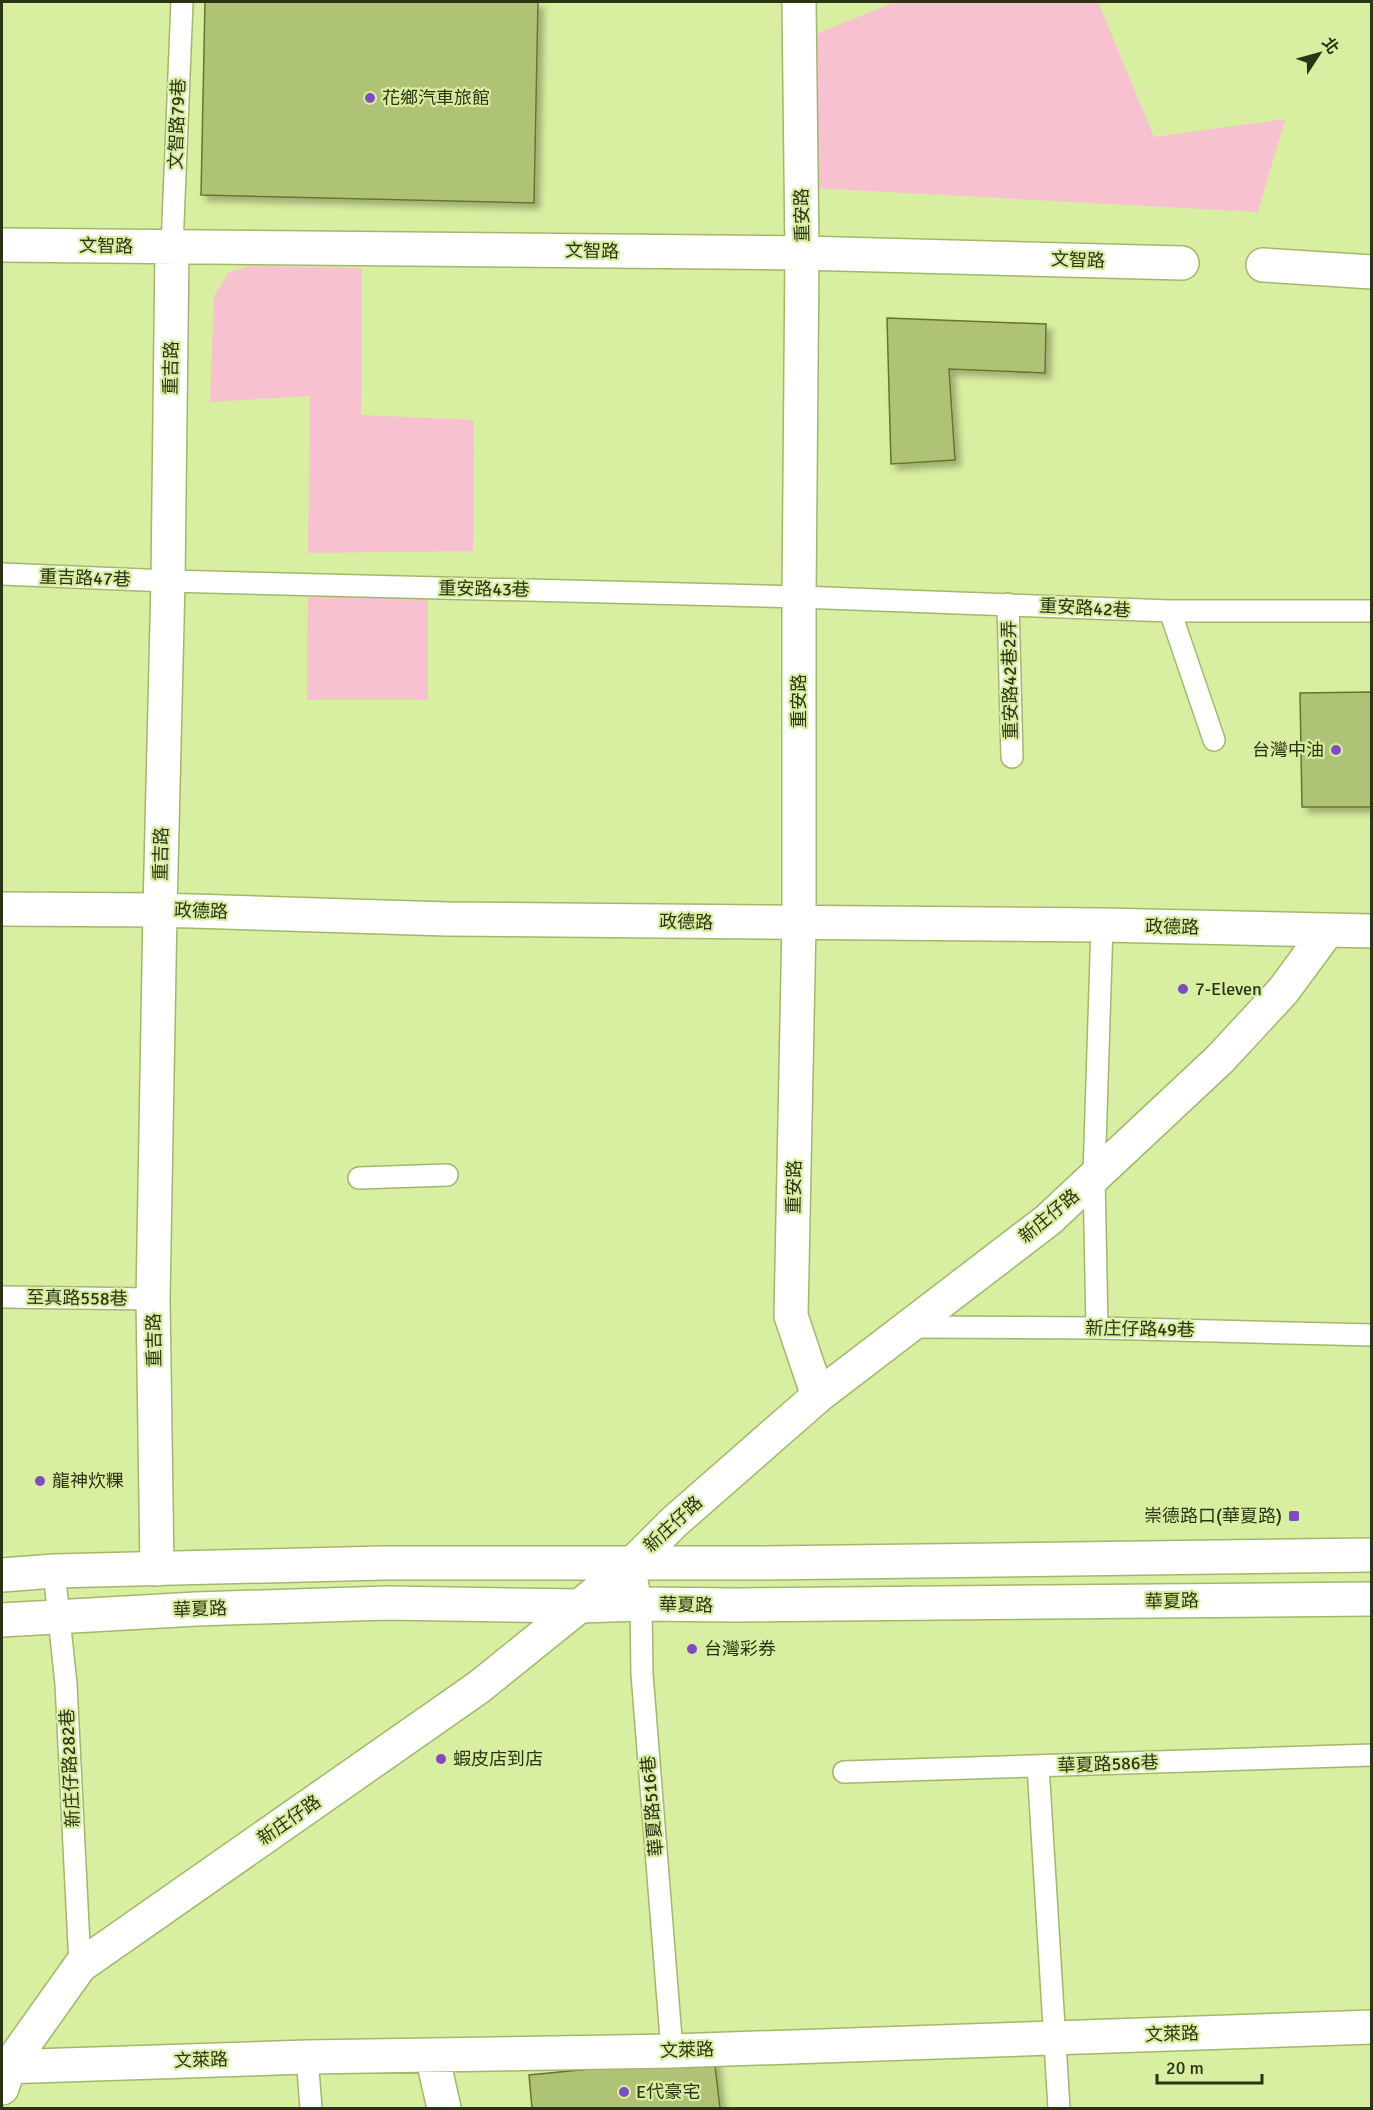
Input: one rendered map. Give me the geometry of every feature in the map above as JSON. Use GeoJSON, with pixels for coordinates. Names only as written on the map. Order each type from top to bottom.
{"type":"FeatureCollection","features":[{"type":"Feature","properties":{"kind":"street","name":"重安路"},"geometry":{"type":"LineString","coordinates":[[800,2],[802,253],[799,923],[791,1316],[818,1396]]}},
{"type":"Feature","properties":{"kind":"street","name":"文智路"},"geometry":{"type":"LineString","coordinates":[[2,245],[802,253],[1182,263]]}},
{"type":"Feature","properties":{"kind":"street","name":"重吉路"},"geometry":{"type":"LineString","coordinates":[[157,1569],[153,1299],[168,581],[172,247]]}},
{"type":"Feature","properties":{"kind":"street"},"geometry":{"type":"LineString","coordinates":[[1263,265],[1371,272]]}},
{"type":"Feature","properties":{"kind":"street","name":"政德路"},"geometry":{"type":"LineString","coordinates":[[2,909],[160,910],[447,919],[1102,925],[1371,931]]}},
{"type":"Feature","properties":{"kind":"street","name":"新庄仔路"},"geometry":{"type":"LineString","coordinates":[[4,2074],[80,1966],[479,1687],[634,1562],[672,1523],[818,1396],[1048,1220],[1220,1059],[1283,991],[1328,930]]}},
{"type":"Feature","properties":{"kind":"street"},"geometry":{"type":"LineString","coordinates":[[2,1575],[54,1571],[383,1563],[765,1563],[1371,1555]]}},
{"type":"Feature","properties":{"kind":"street","name":"華夏路"},"geometry":{"type":"LineString","coordinates":[[2,1620],[196,1609],[387,1604],[580,1606],[1371,1599]]}},
{"type":"Feature","properties":{"kind":"street","name":"文萊路"},"geometry":{"type":"LineString","coordinates":[[4,2074],[307,2057],[672,2050],[1371,2027]]}},
{"type":"Feature","properties":{"kind":"street"},"geometry":{"type":"LineString","coordinates":[[432,2055],[444,2109]]}},
{"type":"Feature","properties":{"kind":"lane","name":"文智路79巷"},"geometry":{"type":"LineString","coordinates":[[172,247],[182,2]]}},
{"type":"Feature","properties":{"kind":"lane","name":"重吉路47巷"},"geometry":{"type":"LineString","coordinates":[[2,574],[168,581]]}},
{"type":"Feature","properties":{"kind":"lane","name":"重安路43巷"},"geometry":{"type":"LineString","coordinates":[[168,581],[799,597]]}},
{"type":"Feature","properties":{"kind":"lane","name":"重安路42巷"},"geometry":{"type":"LineString","coordinates":[[799,597],[1170,612],[1371,611]]}},
{"type":"Feature","properties":{"kind":"lane","name":"重安路42巷2弄"},"geometry":{"type":"LineString","coordinates":[[1008,604],[1012,757]]}},
{"type":"Feature","properties":{"kind":"lane"},"geometry":{"type":"LineString","coordinates":[[1170,612],[1214,740]]}},
{"type":"Feature","properties":{"kind":"lane"},"geometry":{"type":"LineString","coordinates":[[1097,1328],[1094,1176],[1102,925]]}},
{"type":"Feature","properties":{"kind":"lane"},"geometry":{"type":"LineString","coordinates":[[359,1178],[447,1175]]}},
{"type":"Feature","properties":{"kind":"lane","name":"至真路558巷"},"geometry":{"type":"LineString","coordinates":[[2,1297],[153,1299]]}},
{"type":"Feature","properties":{"kind":"lane","name":"新庄仔路49巷"},"geometry":{"type":"LineString","coordinates":[[908,1327],[1097,1328],[1371,1335]]}},
{"type":"Feature","properties":{"kind":"lane","name":"華夏路516巷"},"geometry":{"type":"LineString","coordinates":[[634,1562],[641,1604],[642,1674],[672,2050]]}},
{"type":"Feature","properties":{"kind":"lane","name":"新庄仔路282巷"},"geometry":{"type":"LineString","coordinates":[[54,1571],[66,1684],[80,1966]]}},
{"type":"Feature","properties":{"kind":"lane","name":"華夏路586巷"},"geometry":{"type":"LineString","coordinates":[[844,1772],[1371,1755]]}},
{"type":"Feature","properties":{"kind":"lane"},"geometry":{"type":"LineString","coordinates":[[1038,1766],[1059,2109]]}},
{"type":"Feature","properties":{"kind":"lane"},"geometry":{"type":"LineString","coordinates":[[307,2057],[311,2109]]}},
{"type":"Feature","properties":{"kind":"shaded area"},"geometry":{"type":"Polygon","coordinates":[[[895,2],[1098,2],[1154,137],[1285,119],[1258,212],[813,188],[814,35],[895,2]]]}},
{"type":"Feature","properties":{"kind":"shaded area"},"geometry":{"type":"Polygon","coordinates":[[[250,266],[362,268],[361,415],[474,420],[473,551],[308,553],[310,396],[210,402],[214,296],[229,272],[250,266]]]}},
{"type":"Feature","properties":{"kind":"shaded area"},"geometry":{"type":"Polygon","coordinates":[[[308,573],[428,578],[428,700],[307,700],[308,573]]]}},
{"type":"Feature","properties":{"kind":"building","name":"花鄉汽車旅館"},"geometry":{"type":"Polygon","coordinates":[[[205,2],[538,2],[534,203],[201,195],[205,2]]]}},
{"type":"Feature","properties":{"kind":"building"},"geometry":{"type":"Polygon","coordinates":[[[887,318],[1046,324],[1045,373],[949,369],[955,460],[891,464],[887,318]]]}},
{"type":"Feature","properties":{"kind":"building","name":"台灣中油"},"geometry":{"type":"Polygon","coordinates":[[[1372,692],[1372,807],[1302,807],[1300,693],[1372,692]]]}},
{"type":"Feature","properties":{"kind":"building","name":"E代豪宅"},"geometry":{"type":"Polygon","coordinates":[[[714,2057],[720,2108],[532,2108],[529,2075],[714,2057]]]}},
{"type":"Feature","properties":{"kind":"place","name":"花鄉汽車旅館"},"geometry":{"type":"Point","coordinates":[370,98]}},
{"type":"Feature","properties":{"kind":"place","name":"台灣中油"},"geometry":{"type":"Point","coordinates":[1336,750]}},
{"type":"Feature","properties":{"kind":"place","name":"7-Eleven"},"geometry":{"type":"Point","coordinates":[1183,989]}},
{"type":"Feature","properties":{"kind":"place","name":"龍神炊粿"},"geometry":{"type":"Point","coordinates":[40,1481]}},
{"type":"Feature","properties":{"kind":"place","name":"崇德路口(華夏路)"},"geometry":{"type":"Point","coordinates":[1294,1516]}},
{"type":"Feature","properties":{"kind":"place","name":"台灣彩券"},"geometry":{"type":"Point","coordinates":[692,1649]}},
{"type":"Feature","properties":{"kind":"place","name":"蝦皮店到店"},"geometry":{"type":"Point","coordinates":[441,1759]}},
{"type":"Feature","properties":{"kind":"place","name":"E代豪宅"},"geometry":{"type":"Point","coordinates":[624,2092]}}]}
